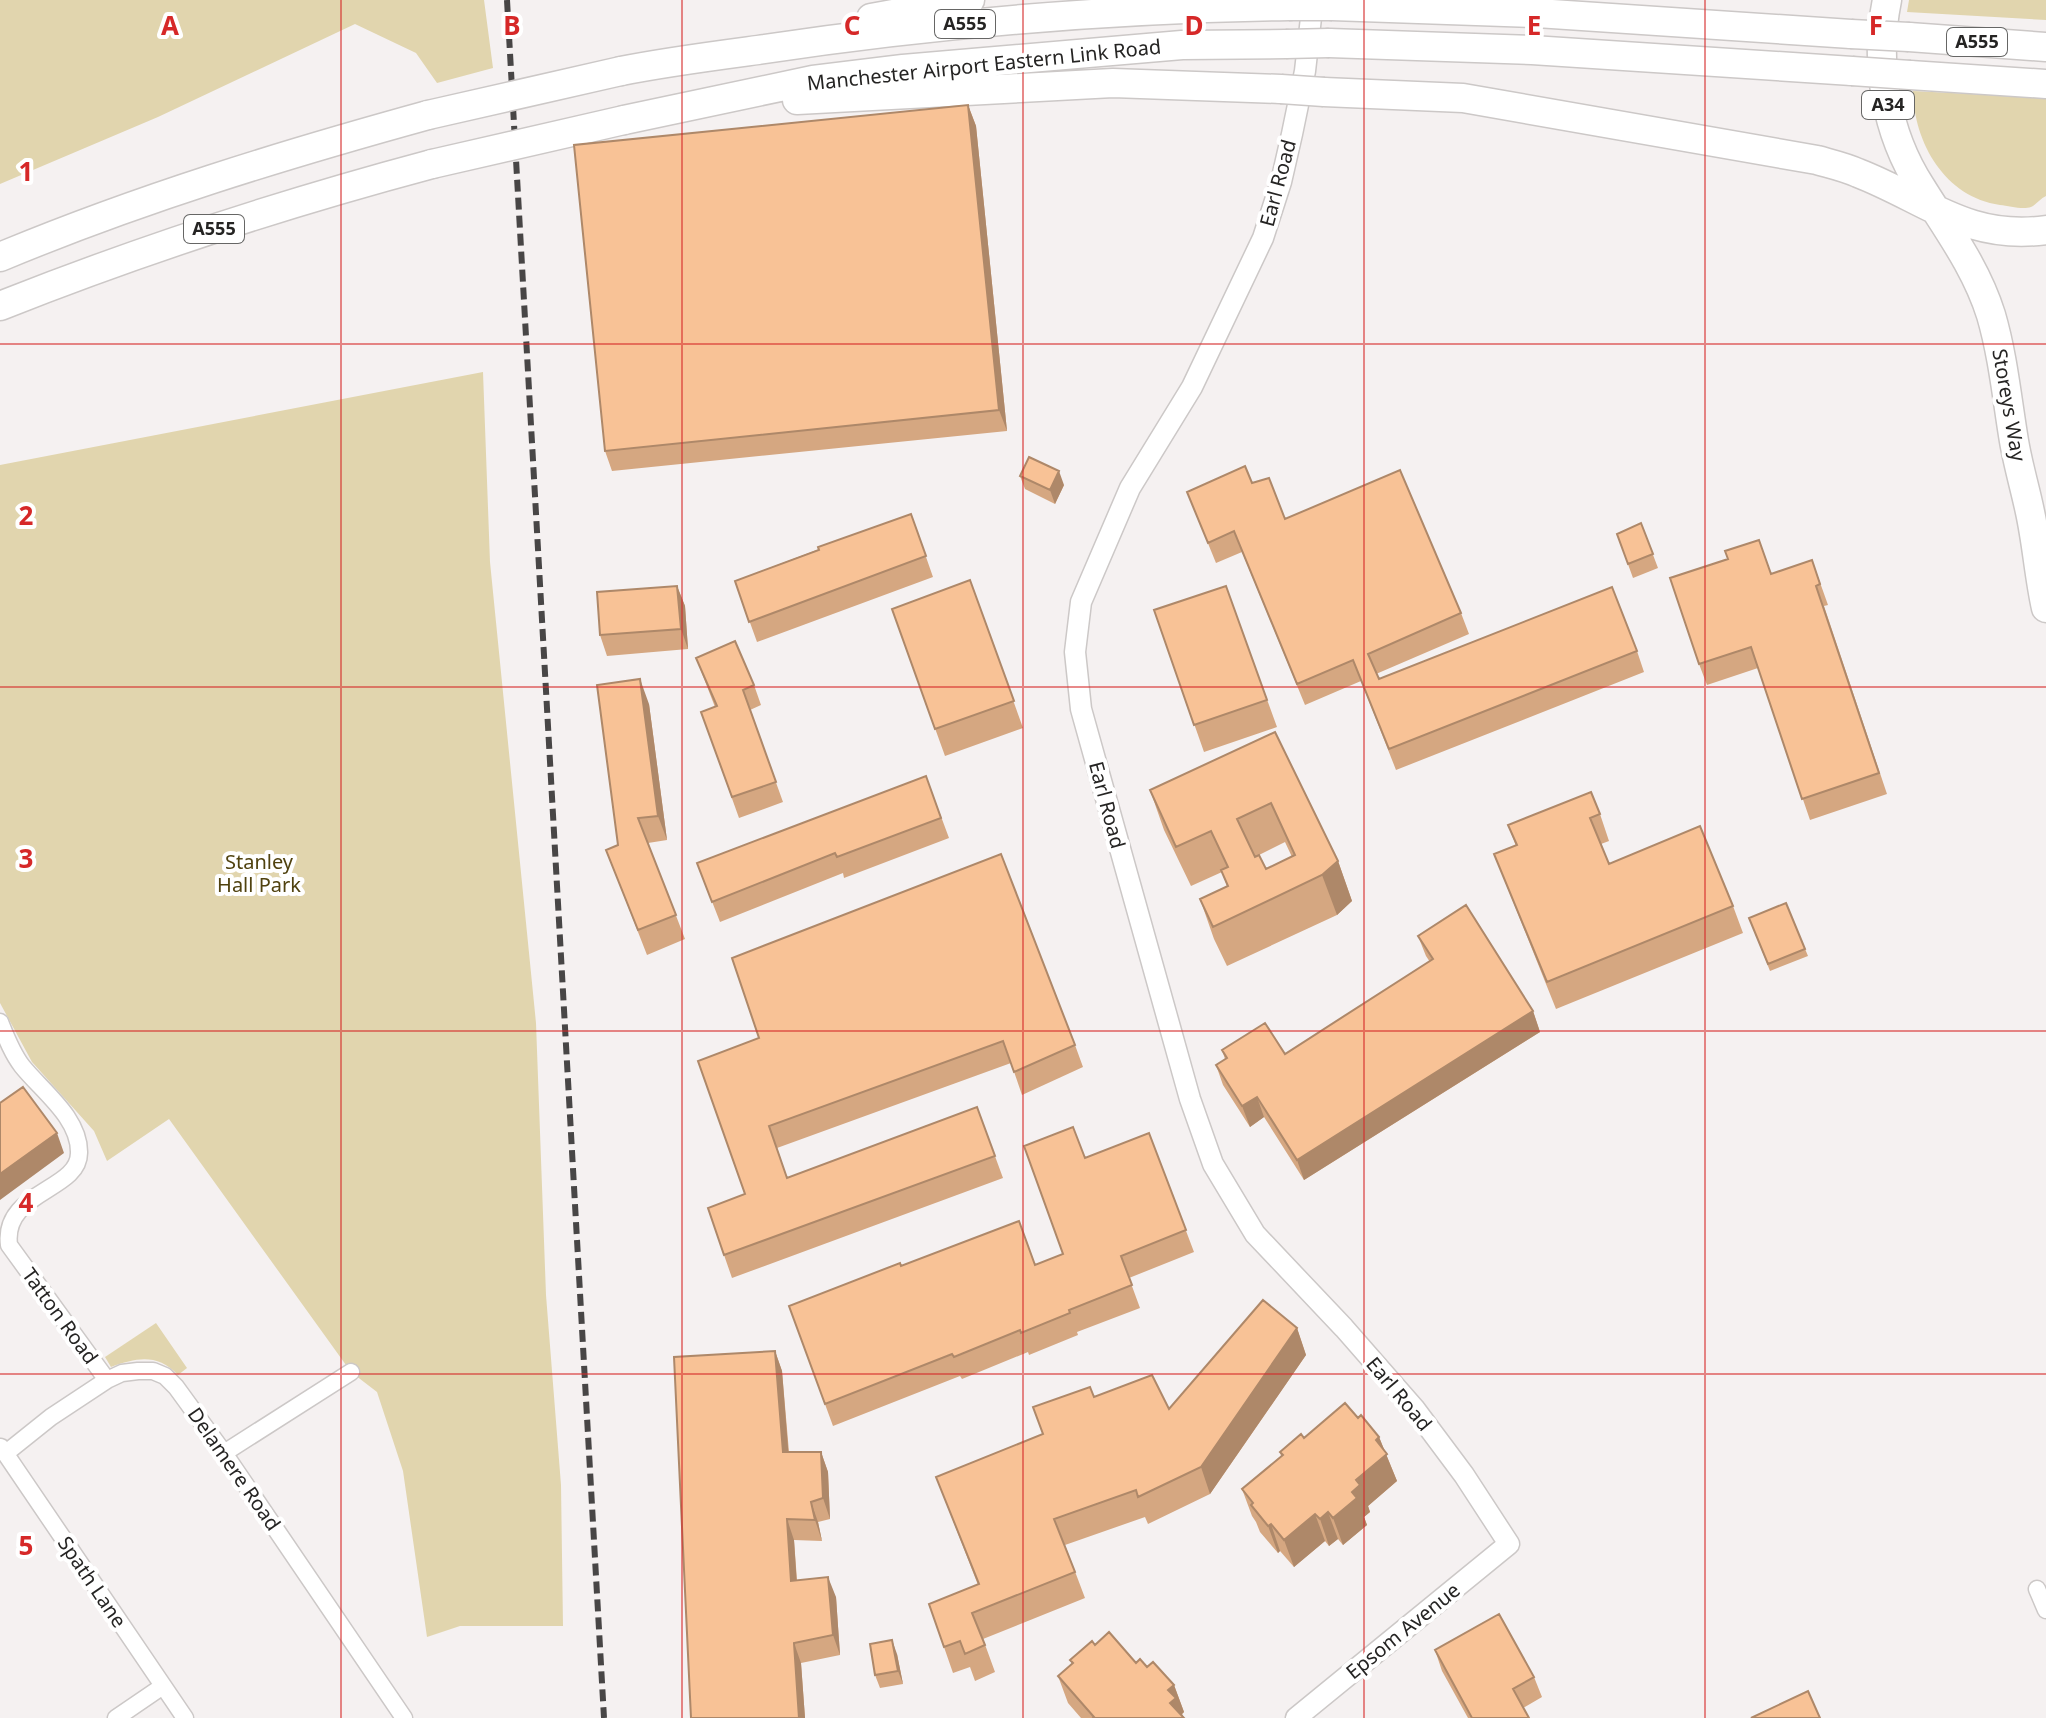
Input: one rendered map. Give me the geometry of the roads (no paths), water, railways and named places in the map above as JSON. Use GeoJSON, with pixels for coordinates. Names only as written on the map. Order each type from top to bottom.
{"type":"FeatureCollection","features":[{"type":"Feature","properties":{"kind":"highway"},"geometry":{"type":"LineString","coordinates":[[632,69],[970,0]]}},
{"type":"Feature","properties":{"kind":"highway","name":"A34"},"geometry":{"type":"LineString","coordinates":[[1887,0],[1882,48],[1886,96],[1904,155],[1938,213]]}},
{"type":"Feature","properties":{"kind":"highway","name":"Manchester Airport Eastern Link Road"},"geometry":{"type":"LineString","coordinates":[[0,257],[216,177],[428,115],[632,69],[875,34],[1075,14],[1312,4],[1537,13],[2046,47]]}},
{"type":"Feature","properties":{"kind":"highway","name":"Manchester Airport Eastern Link Road"},"geometry":{"type":"LineString","coordinates":[[0,306],[240,220],[432,164],[722,97],[813,80],[903,69],[1182,45],[1329,43],[1532,50],[2046,84]]}},
{"type":"Feature","properties":{"kind":"highway"},"geometry":{"type":"LineString","coordinates":[[635,118],[814,99],[1082,84],[1463,98],[1817,160],[1858,173],[1938,213],[1993,230],[2046,230]]}},
{"type":"Feature","properties":{"kind":"highway","name":"Storeys Way"},"geometry":{"type":"LineString","coordinates":[[1938,213],[1980,284],[1993,325],[2046,608]]}},
{"type":"Feature","properties":{"kind":"street","name":"Earl Road"},"geometry":{"type":"LineString","coordinates":[[1312,4],[1305,71],[1292,134],[1263,238],[1192,387],[1130,488],[1081,602],[1075,652],[1081,709],[1186,1085],[1213,1164],[1255,1234],[1414,1408],[1464,1475],[1509,1544]]}},
{"type":"Feature","properties":{"kind":"street","name":"Tatton Road"},"geometry":{"type":"LineString","coordinates":[[0,1022],[20,1064],[64,1114],[79,1144],[79,1159],[72,1171],[22,1207],[12,1219],[8,1232],[9,1245],[107,1380]]}},
{"type":"Feature","properties":{"kind":"street","name":"Delamere Road"},"geometry":{"type":"LineString","coordinates":[[3,1449],[122,1373],[153,1371],[165,1376],[224,1453],[404,1718]]}},
{"type":"Feature","properties":{"kind":"street"},"geometry":{"type":"LineString","coordinates":[[224,1453],[351,1372]]}},
{"type":"Feature","properties":{"kind":"street","name":"Spath Lane"},"geometry":{"type":"LineString","coordinates":[[3,1449],[185,1718]]}},
{"type":"Feature","properties":{"kind":"street","name":"Epsom Avenue"},"geometry":{"type":"LineString","coordinates":[[1296,1718],[1509,1544]]}},
{"type":"Feature","properties":{"kind":"street"},"geometry":{"type":"LineString","coordinates":[[2037,1589],[2046,1610]]}},
{"type":"Feature","properties":{"kind":"street"},"geometry":{"type":"LineString","coordinates":[[116,1718],[163,1686]]}},
{"type":"Feature","properties":{"kind":"railway"},"geometry":{"type":"LineString","coordinates":[[507,0],[604,1718]]}},
{"type":"Feature","properties":{"kind":"park label","name":"Stanley Hall Park"},"geometry":{"type":"Point","coordinates":[259,874]}}]}
